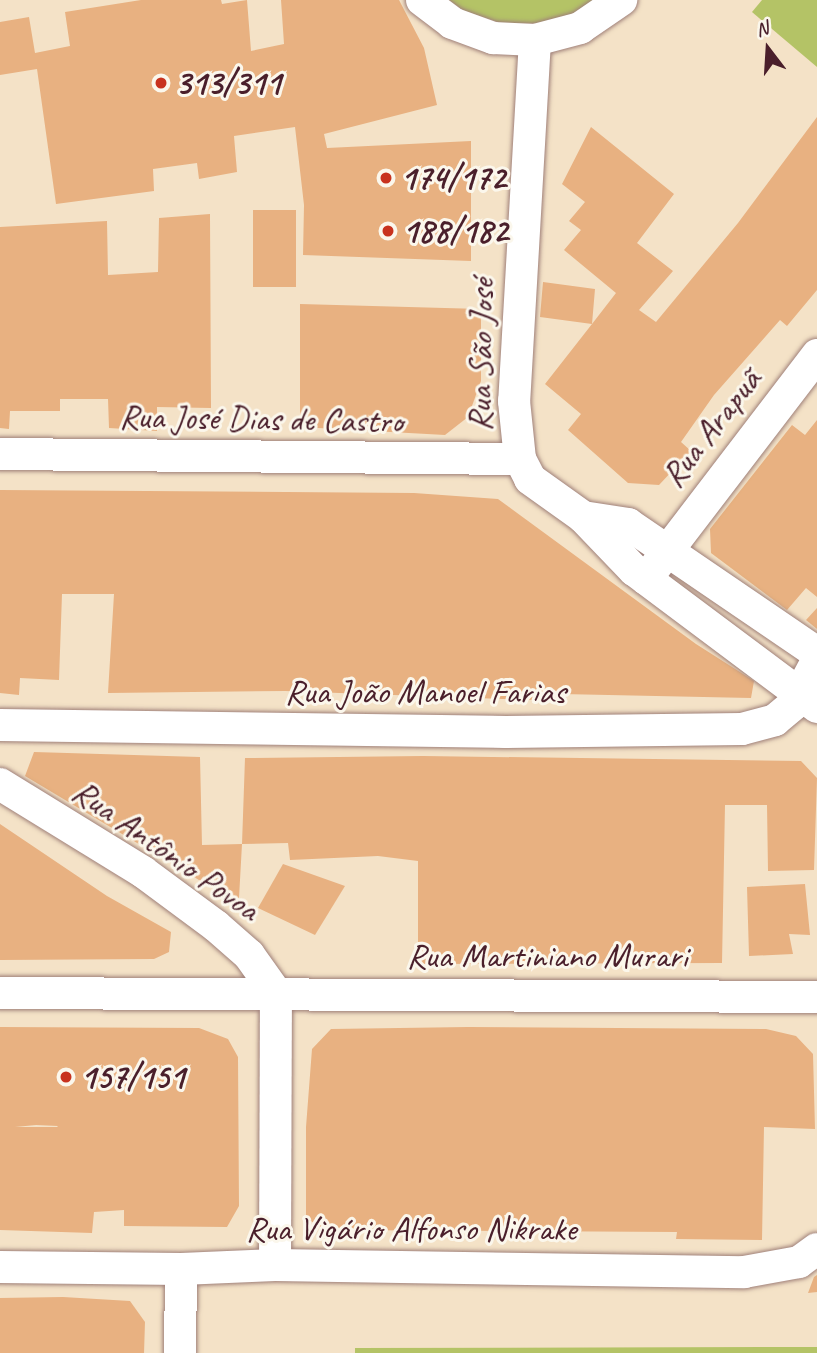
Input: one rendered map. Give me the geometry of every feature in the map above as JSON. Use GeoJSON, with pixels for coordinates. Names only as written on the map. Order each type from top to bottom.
{"type":"FeatureCollection","features":[{"type":"Feature","properties":{"kind":"street"},"geometry":{"type":"LineString","coordinates":[[422,0],[452,23],[492,38],[535,40],[580,28],[621,0]]}},
{"type":"Feature","properties":{"kind":"street","name":"Rua São José"},"geometry":{"type":"LineString","coordinates":[[535,40],[514,401],[520,459],[530,479],[583,517],[609,548],[646,579],[810,701]]}},
{"type":"Feature","properties":{"kind":"street","name":"Rua Arapuã"},"geometry":{"type":"LineString","coordinates":[[646,579],[665,548],[817,355]]}},
{"type":"Feature","properties":{"kind":"street","name":"Rua José Dias de Castro"},"geometry":{"type":"LineString","coordinates":[[0,454],[520,459]]}},
{"type":"Feature","properties":{"kind":"street","name":"Rua São José"},"geometry":{"type":"LineString","coordinates":[[583,517],[628,524],[817,653]]}},
{"type":"Feature","properties":{"kind":"street","name":"Rua João Manoel Farias"},"geometry":{"type":"LineString","coordinates":[[0,725],[506,732],[742,729],[775,720],[810,701],[817,661]]}},
{"type":"Feature","properties":{"kind":"street","name":"Rua Antônio Povoa"},"geometry":{"type":"LineString","coordinates":[[0,784],[143,872],[206,919],[249,955],[276,993]]}},
{"type":"Feature","properties":{"kind":"street","name":"Rua Martiniano Murari"},"geometry":{"type":"LineString","coordinates":[[0,993],[817,997]]}},
{"type":"Feature","properties":{"kind":"street"},"geometry":{"type":"LineString","coordinates":[[275,1265],[276,993]]}},
{"type":"Feature","properties":{"kind":"street","name":"Rua Vigário Alfonso Nikrake"},"geometry":{"type":"LineString","coordinates":[[0,1267],[181,1269],[275,1265],[744,1272],[799,1262],[817,1249]]}},
{"type":"Feature","properties":{"kind":"street"},"geometry":{"type":"LineString","coordinates":[[180,1353],[181,1269]]}},
{"type":"Feature","properties":{"kind":"green space"},"geometry":{"type":"Polygon","coordinates":[[[449,0],[598,0],[586,10],[546,23],[504,24],[464,11],[449,0]]]}},
{"type":"Feature","properties":{"kind":"green space"},"geometry":{"type":"Polygon","coordinates":[[[762,0],[817,0],[817,67],[752,12],[762,0]]]}},
{"type":"Feature","properties":{"kind":"green space"},"geometry":{"type":"Polygon","coordinates":[[[817,1347],[817,1353],[355,1353],[355,1348],[817,1347]]]}},
{"type":"Feature","properties":{"kind":"building"},"geometry":{"type":"Polygon","coordinates":[[[141,0],[221,0],[222,4],[247,0],[251,51],[284,44],[281,0],[399,0],[424,48],[437,105],[324,134],[327,148],[471,141],[471,261],[303,255],[304,205],[295,127],[234,136],[237,172],[199,179],[197,163],[153,169],[154,191],[56,204],[37,69],[0,75],[0,22],[29,17],[35,53],[70,46],[65,12],[141,0]]]}},
{"type":"Feature","properties":{"kind":"building"},"geometry":{"type":"Polygon","coordinates":[[[817,117],[817,290],[787,326],[780,320],[714,395],[681,442],[691,451],[659,485],[628,483],[568,430],[581,414],[545,384],[616,293],[564,250],[581,230],[569,221],[585,202],[562,184],[591,127],[674,194],[637,243],[673,271],[639,310],[656,322],[738,223],[817,117]]]}},
{"type":"Feature","properties":{"kind":"building"},"geometry":{"type":"Polygon","coordinates":[[[253,210],[296,210],[296,287],[253,287],[253,210]]]}},
{"type":"Feature","properties":{"kind":"building"},"geometry":{"type":"Polygon","coordinates":[[[210,214],[211,408],[157,407],[157,431],[109,428],[108,399],[60,399],[60,411],[10,411],[9,429],[0,428],[0,227],[107,221],[108,275],[158,272],[159,218],[210,214]]]}},
{"type":"Feature","properties":{"kind":"building"},"geometry":{"type":"Polygon","coordinates":[[[543,282],[595,289],[592,324],[540,317],[543,282]]]}},
{"type":"Feature","properties":{"kind":"building"},"geometry":{"type":"Polygon","coordinates":[[[300,304],[481,309],[481,381],[468,417],[445,435],[300,427],[300,304]]]}},
{"type":"Feature","properties":{"kind":"building"},"geometry":{"type":"Polygon","coordinates":[[[817,420],[817,597],[806,588],[787,610],[711,553],[710,529],[792,425],[805,435],[817,420]]]}},
{"type":"Feature","properties":{"kind":"building"},"geometry":{"type":"Polygon","coordinates":[[[0,490],[414,493],[498,499],[696,644],[754,681],[751,698],[561,694],[561,701],[285,691],[108,693],[114,594],[62,594],[59,680],[20,678],[19,695],[0,693],[0,490]]]}},
{"type":"Feature","properties":{"kind":"building"},"geometry":{"type":"Polygon","coordinates":[[[817,608],[817,629],[806,620],[817,608]]]}},
{"type":"Feature","properties":{"kind":"building"},"geometry":{"type":"Polygon","coordinates":[[[34,752],[200,757],[202,845],[242,844],[239,898],[199,880],[25,776],[34,752]]]}},
{"type":"Feature","properties":{"kind":"building"},"geometry":{"type":"Polygon","coordinates":[[[423,756],[801,761],[817,778],[814,870],[768,871],[767,805],[725,805],[722,963],[418,964],[418,861],[378,856],[290,860],[288,843],[242,844],[245,758],[423,756]]]}},
{"type":"Feature","properties":{"kind":"building"},"geometry":{"type":"Polygon","coordinates":[[[0,824],[107,896],[171,932],[169,952],[154,959],[0,960],[0,824]]]}},
{"type":"Feature","properties":{"kind":"building"},"geometry":{"type":"Polygon","coordinates":[[[283,864],[345,886],[315,935],[258,908],[283,864]]]}},
{"type":"Feature","properties":{"kind":"building"},"geometry":{"type":"Polygon","coordinates":[[[805,884],[810,935],[789,934],[793,954],[749,956],[747,887],[805,884]]]}},
{"type":"Feature","properties":{"kind":"building"},"geometry":{"type":"Polygon","coordinates":[[[0,1027],[199,1028],[228,1039],[238,1057],[239,1206],[227,1227],[124,1226],[124,1210],[94,1212],[92,1233],[0,1230],[0,1027]],[[36,1125],[15,1127],[57,1127],[36,1125]]]}},
{"type":"Feature","properties":{"kind":"building"},"geometry":{"type":"Polygon","coordinates":[[[331,1029],[766,1029],[796,1036],[813,1054],[815,1129],[764,1127],[762,1240],[676,1239],[677,1232],[325,1230],[306,1218],[306,1127],[312,1049],[331,1029]]]}},
{"type":"Feature","properties":{"kind":"building"},"geometry":{"type":"Polygon","coordinates":[[[817,1275],[817,1292],[808,1293],[814,1277],[817,1275]]]}},
{"type":"Feature","properties":{"kind":"building"},"geometry":{"type":"Polygon","coordinates":[[[63,1297],[130,1301],[145,1322],[144,1353],[0,1353],[0,1298],[63,1297]]]}},
{"type":"Feature","properties":{"kind":"place","name":"313/311"},"geometry":{"type":"Point","coordinates":[161,83]}},
{"type":"Feature","properties":{"kind":"place","name":"174/172"},"geometry":{"type":"Point","coordinates":[386,178]}},
{"type":"Feature","properties":{"kind":"place","name":"188/182"},"geometry":{"type":"Point","coordinates":[388,231]}},
{"type":"Feature","properties":{"kind":"place","name":"157/151"},"geometry":{"type":"Point","coordinates":[66,1077]}}]}
